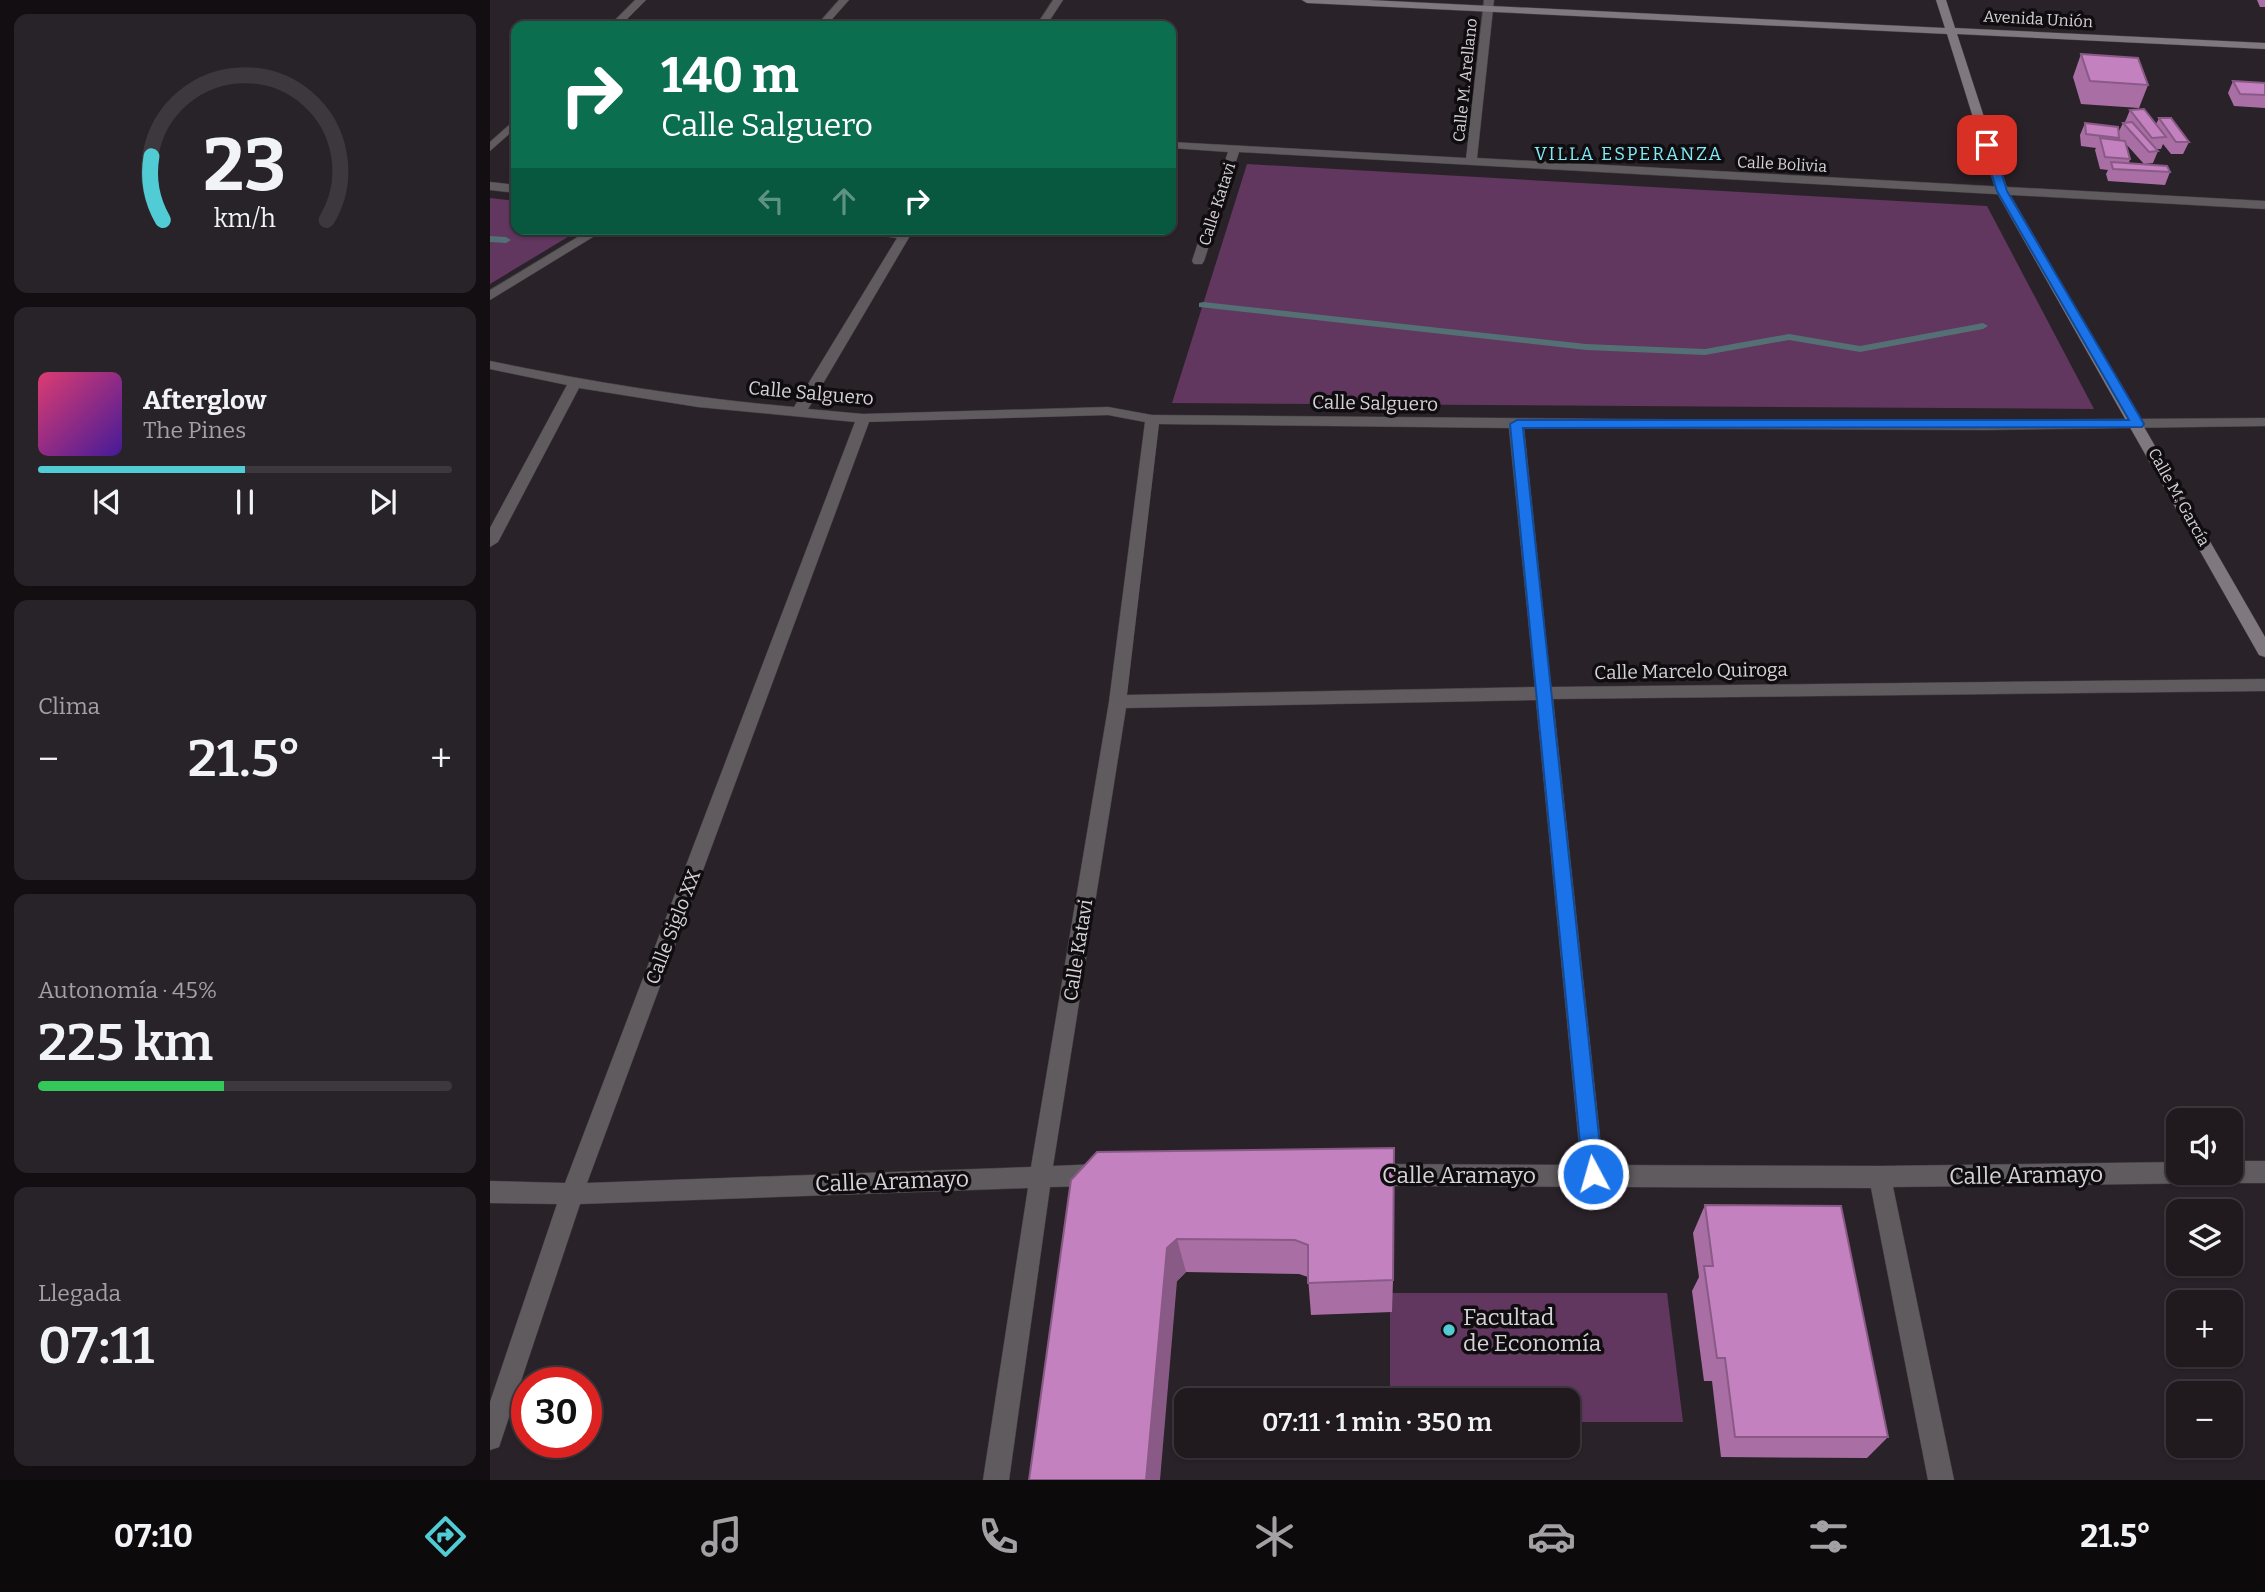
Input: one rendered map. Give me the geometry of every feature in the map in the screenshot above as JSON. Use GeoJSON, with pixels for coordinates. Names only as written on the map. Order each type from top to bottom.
{"type":"FeatureCollection","features":[{"type":"Feature","properties":{"kind":"street"},"geometry":{"type":"LineString","coordinates":[[619,21],[641,0]]}},
{"type":"Feature","properties":{"kind":"street"},"geometry":{"type":"LineString","coordinates":[[825,21],[844,0]]}},
{"type":"Feature","properties":{"kind":"street"},"geometry":{"type":"LineString","coordinates":[[1044,21],[1058,0]]}},
{"type":"Feature","properties":{"kind":"street","name":"Avenida Unión"},"geometry":{"type":"LineString","coordinates":[[1307,0],[1489,5],[2265,46]]}},
{"type":"Feature","properties":{"kind":"street","name":"Calle M. García"},"geometry":{"type":"LineString","coordinates":[[1941,0],[2002,191],[2138,424],[2265,651]]}},
{"type":"Feature","properties":{"kind":"street","name":"Calle M. Arellano"},"geometry":{"type":"LineString","coordinates":[[1471,163],[1489,5]]}},
{"type":"Feature","properties":{"kind":"street"},"geometry":{"type":"LineString","coordinates":[[490,148],[511,127]]}},
{"type":"Feature","properties":{"kind":"street","name":"Calle Bolivia"},"geometry":{"type":"LineString","coordinates":[[1176,145],[2265,205]]}},
{"type":"Feature","properties":{"kind":"street","name":"Calle Katavi"},"geometry":{"type":"LineString","coordinates":[[1198,261],[1235,148]]}},
{"type":"Feature","properties":{"kind":"street"},"geometry":{"type":"LineString","coordinates":[[490,186],[511,188]]}},
{"type":"Feature","properties":{"kind":"street"},"geometry":{"type":"LineString","coordinates":[[490,296],[590,235]]}},
{"type":"Feature","properties":{"kind":"street"},"geometry":{"type":"LineString","coordinates":[[799,411],[904,235]]}},
{"type":"Feature","properties":{"kind":"street","name":"Calle Salguero"},"geometry":{"type":"LineString","coordinates":[[490,365],[575,383],[698,403],[863,418],[1108,411],[1152,419],[1517,424],[2265,422]]}},
{"type":"Feature","properties":{"kind":"street"},"geometry":{"type":"LineString","coordinates":[[490,542],[575,383]]}},
{"type":"Feature","properties":{"kind":"street","name":"Calle Siglo XX"},"geometry":{"type":"LineString","coordinates":[[490,1438],[572,1194],[863,418]]}},
{"type":"Feature","properties":{"kind":"street","name":"Calle Katavi"},"geometry":{"type":"LineString","coordinates":[[996,1480],[1041,1175],[1118,702],[1152,419]]}},
{"type":"Feature","properties":{"kind":"street"},"geometry":{"type":"LineString","coordinates":[[1517,424],[1593,1174]]}},
{"type":"Feature","properties":{"kind":"street","name":"Calle Marcelo Quiroga"},"geometry":{"type":"LineString","coordinates":[[1118,702],[1546,693],[2265,685]]}},
{"type":"Feature","properties":{"kind":"street"},"geometry":{"type":"LineString","coordinates":[[2243,1172],[2265,1172]]}},
{"type":"Feature","properties":{"kind":"street","name":"Calle Aramayo"},"geometry":{"type":"LineString","coordinates":[[1345,1175],[1880,1177],[2166,1173]]}},
{"type":"Feature","properties":{"kind":"street","name":"Calle Aramayo"},"geometry":{"type":"LineString","coordinates":[[490,1192],[572,1194],[1041,1175],[1124,1175]]}},
{"type":"Feature","properties":{"kind":"street"},"geometry":{"type":"LineString","coordinates":[[1880,1177],[1941,1480]]}},
{"type":"Feature","properties":{"kind":"shaded area"},"geometry":{"type":"Polygon","coordinates":[[[1247,164],[1987,206],[2094,409],[1172,403],[1247,164]]]}},
{"type":"Feature","properties":{"kind":"shaded area"},"geometry":{"type":"Polygon","coordinates":[[[490,198],[511,200],[511,235],[571,235],[490,284],[490,198]]]}},
{"type":"Feature","properties":{"kind":"shaded area"},"geometry":{"type":"Polygon","coordinates":[[[1390,1293],[1667,1293],[1683,1422],[1580,1422],[1580,1388],[1390,1388],[1390,1293]]]}},
{"type":"Feature","properties":{"kind":"building"},"geometry":{"type":"Polygon","coordinates":[[[2081,54],[2138,58],[2148,85],[2090,81],[2081,54]]]}},
{"type":"Feature","properties":{"kind":"building"},"geometry":{"type":"Polygon","coordinates":[[[2233,81],[2265,83],[2265,95],[2240,94],[2233,81]]]}},
{"type":"Feature","properties":{"kind":"building"},"geometry":{"type":"Polygon","coordinates":[[[2144,109],[2166,137],[2152,138],[2130,110],[2144,109]]]}},
{"type":"Feature","properties":{"kind":"building"},"geometry":{"type":"Polygon","coordinates":[[[2159,118],[2171,118],[2189,142],[2176,142],[2159,118]]]}},
{"type":"Feature","properties":{"kind":"building"},"geometry":{"type":"Polygon","coordinates":[[[2132,122],[2158,151],[2149,152],[2123,123],[2132,122]]]}},
{"type":"Feature","properties":{"kind":"building"},"geometry":{"type":"Polygon","coordinates":[[[2085,123],[2118,127],[2119,138],[2086,134],[2085,123]]]}},
{"type":"Feature","properties":{"kind":"building"},"geometry":{"type":"Polygon","coordinates":[[[2100,138],[2125,141],[2130,159],[2105,157],[2100,138]]]}},
{"type":"Feature","properties":{"kind":"building"},"geometry":{"type":"Polygon","coordinates":[[[2111,162],[2167,166],[2170,172],[2113,169],[2111,162]]]}},
{"type":"Feature","properties":{"kind":"building"},"geometry":{"type":"Polygon","coordinates":[[[1394,1148],[1393,1280],[1308,1283],[1308,1245],[1295,1240],[1177,1239],[1167,1248],[1146,1480],[1029,1480],[1071,1180],[1097,1152],[1394,1148]]]}},
{"type":"Feature","properties":{"kind":"building"},"geometry":{"type":"Polygon","coordinates":[[[1705,1205],[1841,1206],[1888,1437],[1735,1437],[1725,1358],[1717,1358],[1704,1266],[1713,1266],[1705,1205]]]}},
{"type":"Feature","properties":{"kind":"waterway"},"geometry":{"type":"LineString","coordinates":[[490,239],[506,240]]}},
{"type":"Feature","properties":{"kind":"waterway"},"geometry":{"type":"LineString","coordinates":[[1203,305],[1586,347],[1705,352],[1789,337],[1860,349],[1983,326]]}},
{"type":"Feature","properties":{"kind":"place","name":"Facultad de Economía"},"geometry":{"type":"Point","coordinates":[1449,1330]}},
{"type":"Feature","properties":{"kind":"district","name":"VILLA ESPERANZA"},"geometry":{"type":"Point","coordinates":[1629,154]}},
{"type":"Feature","properties":{"kind":"route"},"geometry":{"type":"LineString","coordinates":[[1593,1174],[1517,424],[2138,424],[2002,191],[1987,145]]}}]}
